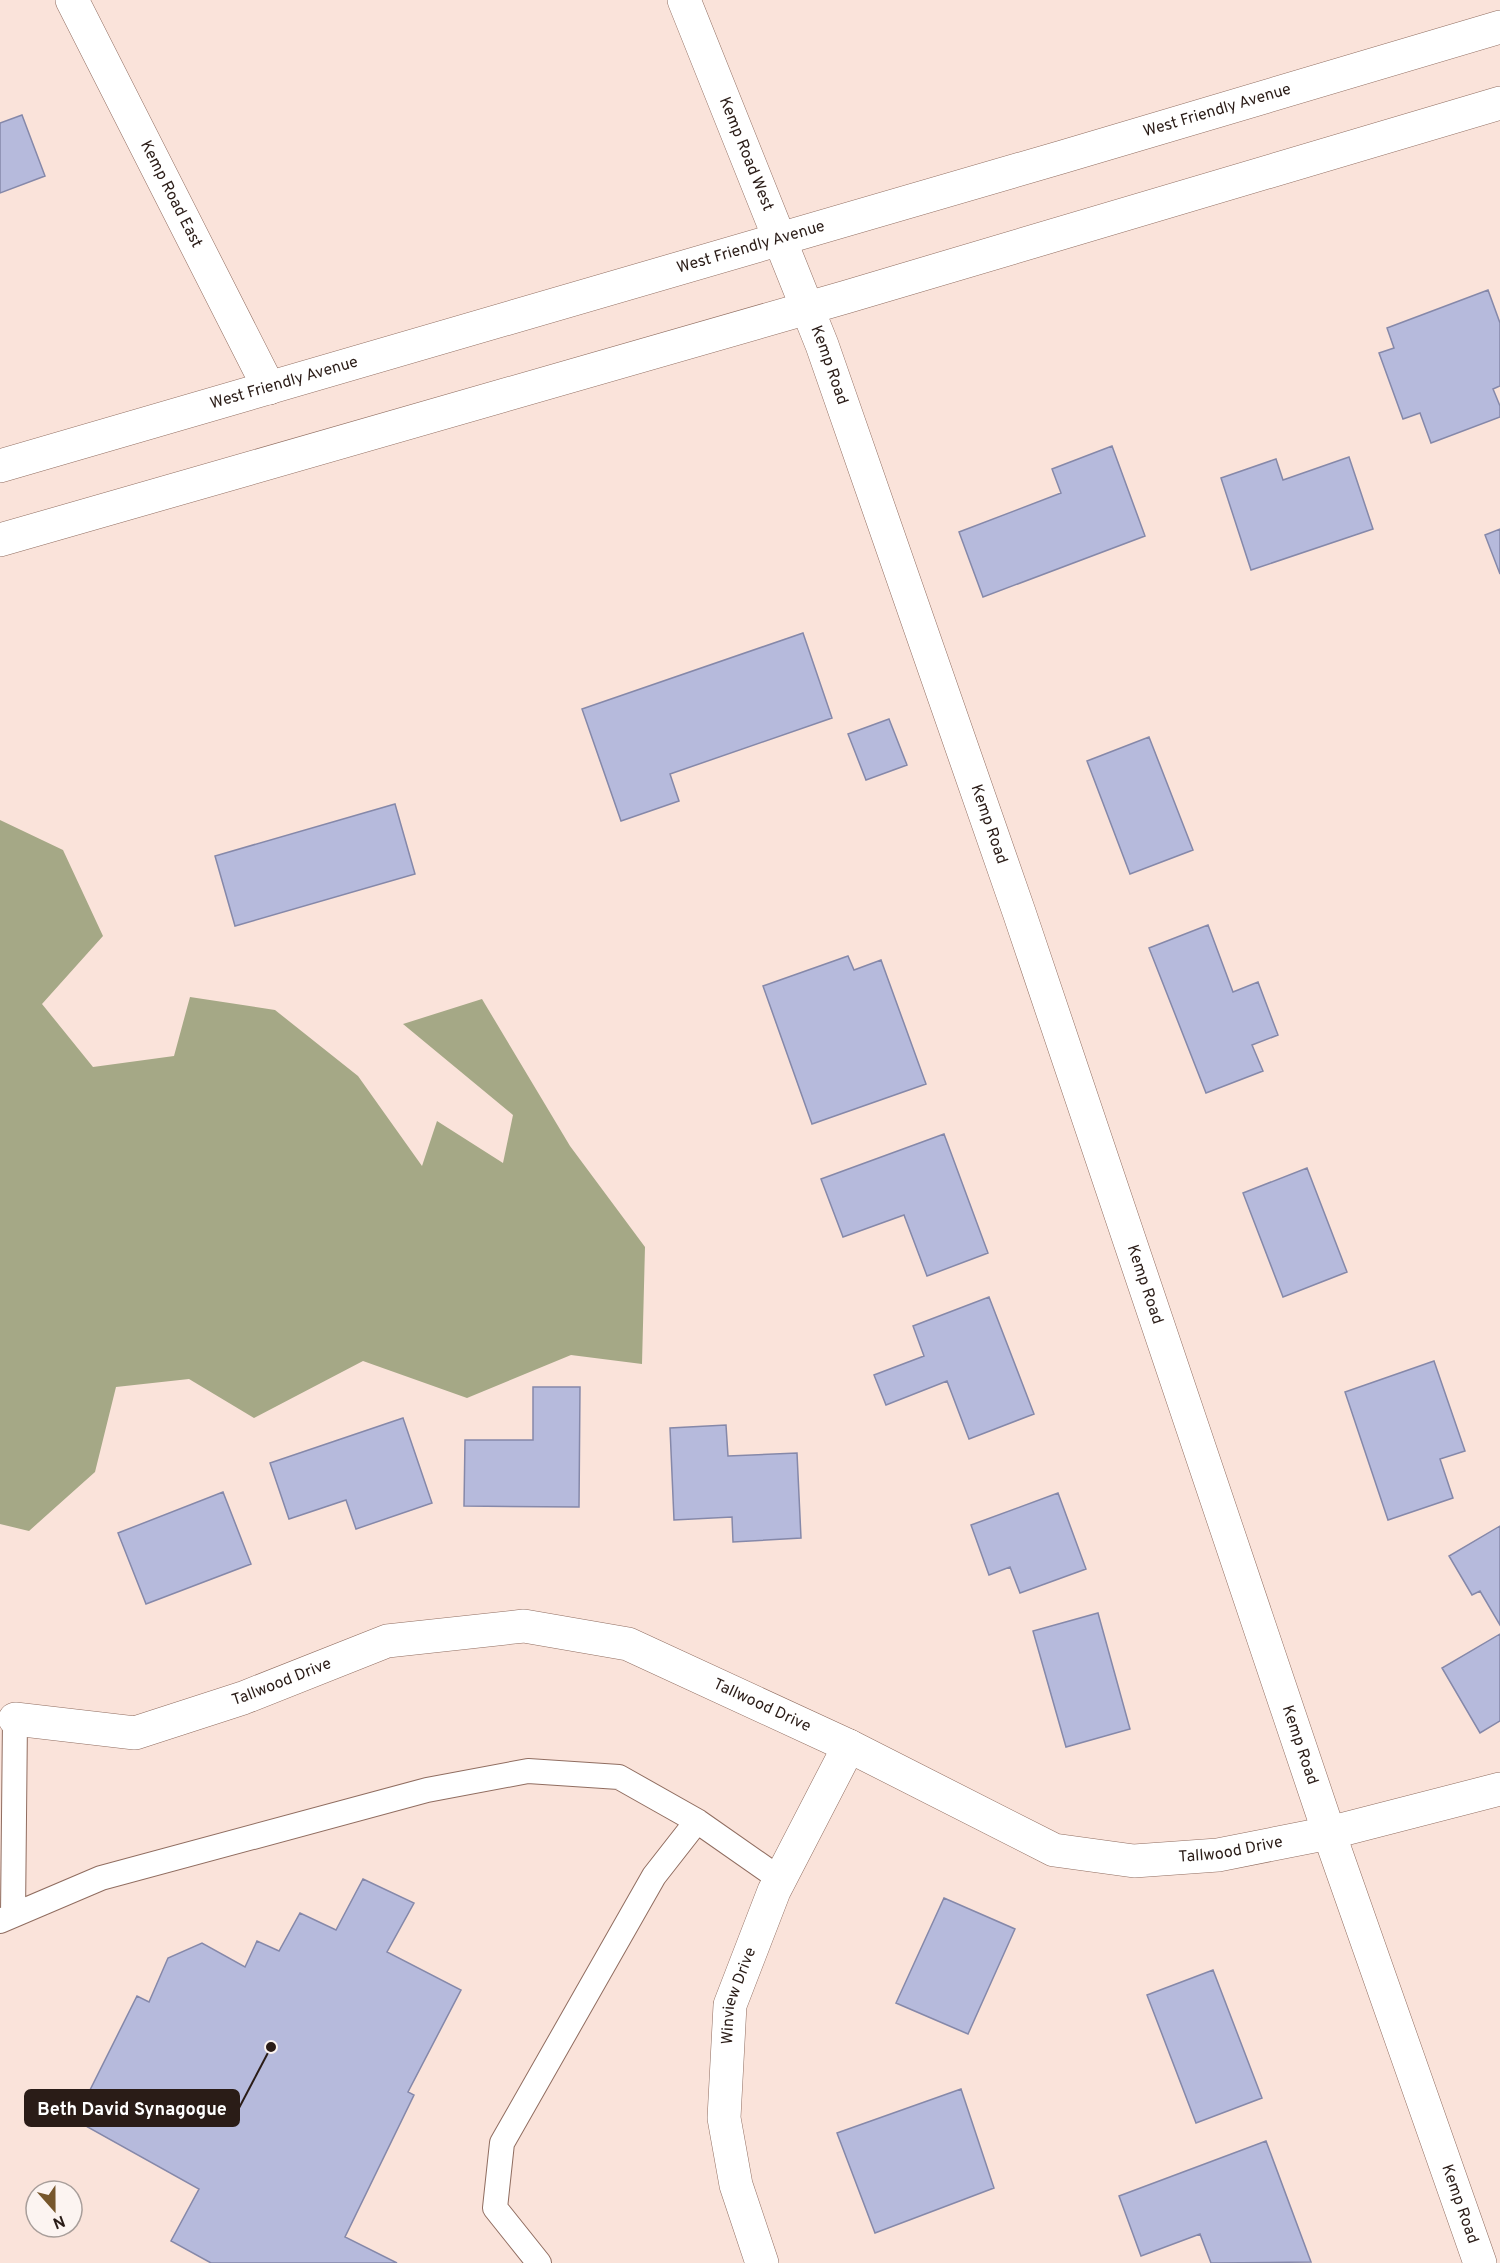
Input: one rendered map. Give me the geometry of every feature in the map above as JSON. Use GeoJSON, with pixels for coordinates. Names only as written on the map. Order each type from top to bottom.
{"type":"FeatureCollection","features":[{"type":"Feature","properties":{"kind":"street","name":"Kemp Road East"},"geometry":{"type":"LineString","coordinates":[[72,0],[269,388]]}},
{"type":"Feature","properties":{"kind":"street","name":"Kemp Road West"},"geometry":{"type":"LineString","coordinates":[[684,0],[778,240],[809,308]]}},
{"type":"Feature","properties":{"kind":"street","name":"West Friendly Avenue"},"geometry":{"type":"LineString","coordinates":[[0,466],[1500,27]]}},
{"type":"Feature","properties":{"kind":"street"},"geometry":{"type":"LineString","coordinates":[[0,540],[809,308],[1500,103]]}},
{"type":"Feature","properties":{"kind":"street","name":"Kemp Road"},"geometry":{"type":"LineString","coordinates":[[809,308],[1019,912],[1329,1833],[1480,2263]]}},
{"type":"Feature","properties":{"kind":"street","name":"Tallwood Drive"},"geometry":{"type":"LineString","coordinates":[[15,1719],[135,1732],[243,1698],[387,1641],[524,1626],[628,1644],[849,1746],[1054,1850],[1134,1861],[1218,1855],[1329,1833],[1500,1789]]}},
{"type":"Feature","properties":{"kind":"street","name":"Winview Drive"},"geometry":{"type":"LineString","coordinates":[[762,2263],[736,2185],[724,2118],[730,2005],[780,1879],[849,1746]]}},
{"type":"Feature","properties":{"kind":"lane"},"geometry":{"type":"LineString","coordinates":[[15,1719],[7,1918],[101,1878],[428,1790],[528,1771],[619,1778],[697,1821],[780,1879]]}},
{"type":"Feature","properties":{"kind":"lane"},"geometry":{"type":"LineString","coordinates":[[539,2263],[495,2208],[502,2144],[654,1876],[697,1821]]}},
{"type":"Feature","properties":{"kind":"green space"},"geometry":{"type":"Polygon","coordinates":[[[0,820],[63,850],[103,936],[42,1004],[93,1067],[174,1056],[190,997],[275,1010],[358,1076],[422,1166],[437,1121],[503,1163],[513,1115],[403,1024],[482,999],[570,1146],[645,1247],[642,1364],[571,1355],[467,1398],[363,1361],[254,1418],[189,1379],[116,1387],[95,1472],[29,1531],[0,1524],[0,820]]]}},
{"type":"Feature","properties":{"kind":"building"},"geometry":{"type":"Polygon","coordinates":[[[22,115],[45,176],[0,193],[0,123],[22,115]]]}},
{"type":"Feature","properties":{"kind":"building"},"geometry":{"type":"Polygon","coordinates":[[[1488,290],[1500,323],[1500,386],[1493,389],[1500,406],[1500,417],[1431,443],[1420,413],[1403,419],[1379,353],[1394,348],[1387,328],[1488,290]]]}},
{"type":"Feature","properties":{"kind":"building"},"geometry":{"type":"Polygon","coordinates":[[[1112,446],[1145,536],[983,597],[959,532],[1061,493],[1052,469],[1112,446]]]}},
{"type":"Feature","properties":{"kind":"building"},"geometry":{"type":"Polygon","coordinates":[[[1349,457],[1373,529],[1251,570],[1221,478],[1276,459],[1283,480],[1349,457]]]}},
{"type":"Feature","properties":{"kind":"building"},"geometry":{"type":"Polygon","coordinates":[[[1500,529],[1500,574],[1485,535],[1500,529]]]}},
{"type":"Feature","properties":{"kind":"building"},"geometry":{"type":"Polygon","coordinates":[[[803,633],[832,718],[670,774],[679,801],[621,821],[582,709],[803,633]]]}},
{"type":"Feature","properties":{"kind":"building"},"geometry":{"type":"Polygon","coordinates":[[[889,719],[907,765],[866,780],[848,734],[889,719]]]}},
{"type":"Feature","properties":{"kind":"building"},"geometry":{"type":"Polygon","coordinates":[[[1149,737],[1193,850],[1130,874],[1087,761],[1149,737]]]}},
{"type":"Feature","properties":{"kind":"building"},"geometry":{"type":"Polygon","coordinates":[[[395,804],[415,874],[235,926],[215,856],[395,804]]]}},
{"type":"Feature","properties":{"kind":"building"},"geometry":{"type":"Polygon","coordinates":[[[1208,925],[1233,992],[1258,982],[1278,1035],[1252,1045],[1263,1071],[1206,1093],[1149,948],[1208,925]]]}},
{"type":"Feature","properties":{"kind":"building"},"geometry":{"type":"Polygon","coordinates":[[[848,956],[854,970],[881,960],[926,1084],[812,1124],[763,986],[848,956]]]}},
{"type":"Feature","properties":{"kind":"building"},"geometry":{"type":"Polygon","coordinates":[[[944,1134],[988,1253],[927,1276],[904,1215],[843,1237],[821,1179],[944,1134]]]}},
{"type":"Feature","properties":{"kind":"building"},"geometry":{"type":"Polygon","coordinates":[[[1307,1168],[1347,1272],[1283,1297],[1243,1193],[1307,1168]]]}},
{"type":"Feature","properties":{"kind":"building"},"geometry":{"type":"Polygon","coordinates":[[[989,1297],[1034,1414],[969,1439],[947,1381],[886,1405],[874,1375],[924,1356],[913,1326],[989,1297]]]}},
{"type":"Feature","properties":{"kind":"building"},"geometry":{"type":"Polygon","coordinates":[[[1434,1361],[1465,1451],[1440,1459],[1453,1498],[1388,1520],[1345,1392],[1434,1361]]]}},
{"type":"Feature","properties":{"kind":"building"},"geometry":{"type":"Polygon","coordinates":[[[533,1387],[580,1387],[579,1507],[464,1506],[465,1440],[533,1440],[533,1387]]]}},
{"type":"Feature","properties":{"kind":"building"},"geometry":{"type":"Polygon","coordinates":[[[403,1418],[432,1503],[356,1529],[346,1500],[289,1519],[270,1463],[403,1418]]]}},
{"type":"Feature","properties":{"kind":"building"},"geometry":{"type":"Polygon","coordinates":[[[726,1425],[728,1456],[797,1453],[801,1538],[733,1542],[732,1517],[674,1520],[670,1428],[726,1425]]]}},
{"type":"Feature","properties":{"kind":"building"},"geometry":{"type":"Polygon","coordinates":[[[223,1492],[251,1564],[146,1604],[118,1533],[223,1492]]]}},
{"type":"Feature","properties":{"kind":"building"},"geometry":{"type":"Polygon","coordinates":[[[1058,1493],[1086,1569],[1020,1593],[1010,1567],[989,1575],[971,1525],[1058,1493]]]}},
{"type":"Feature","properties":{"kind":"building"},"geometry":{"type":"Polygon","coordinates":[[[1500,1526],[1500,1625],[1480,1591],[1472,1595],[1449,1556],[1500,1526]]]}},
{"type":"Feature","properties":{"kind":"building"},"geometry":{"type":"Polygon","coordinates":[[[1098,1613],[1130,1729],[1066,1747],[1033,1631],[1098,1613]]]}},
{"type":"Feature","properties":{"kind":"building"},"geometry":{"type":"Polygon","coordinates":[[[1500,1634],[1500,1721],[1480,1733],[1442,1668],[1500,1634]]]}},
{"type":"Feature","properties":{"kind":"building"},"geometry":{"type":"Polygon","coordinates":[[[363,1879],[414,1903],[387,1952],[461,1990],[408,2092],[414,2095],[345,2237],[397,2263],[211,2263],[171,2241],[199,2189],[75,2120],[137,1996],[149,2002],[168,1958],[202,1943],[245,1967],[257,1941],[279,1951],[300,1913],[336,1930],[363,1879]]]}},
{"type":"Feature","properties":{"kind":"building"},"geometry":{"type":"Polygon","coordinates":[[[944,1898],[1015,1929],[968,2034],[896,2003],[944,1898]]]}},
{"type":"Feature","properties":{"kind":"building"},"geometry":{"type":"Polygon","coordinates":[[[1213,1970],[1262,2098],[1196,2123],[1147,1995],[1213,1970]]]}},
{"type":"Feature","properties":{"kind":"building"},"geometry":{"type":"Polygon","coordinates":[[[961,2089],[994,2188],[875,2233],[837,2133],[961,2089]]]}},
{"type":"Feature","properties":{"kind":"building"},"geometry":{"type":"Polygon","coordinates":[[[1266,2141],[1311,2262],[1211,2263],[1200,2234],[1141,2256],[1119,2196],[1266,2141]]]}},
{"type":"Feature","properties":{"kind":"place","name":"Beth David Synagogue"},"geometry":{"type":"Point","coordinates":[271,2047]}}]}
